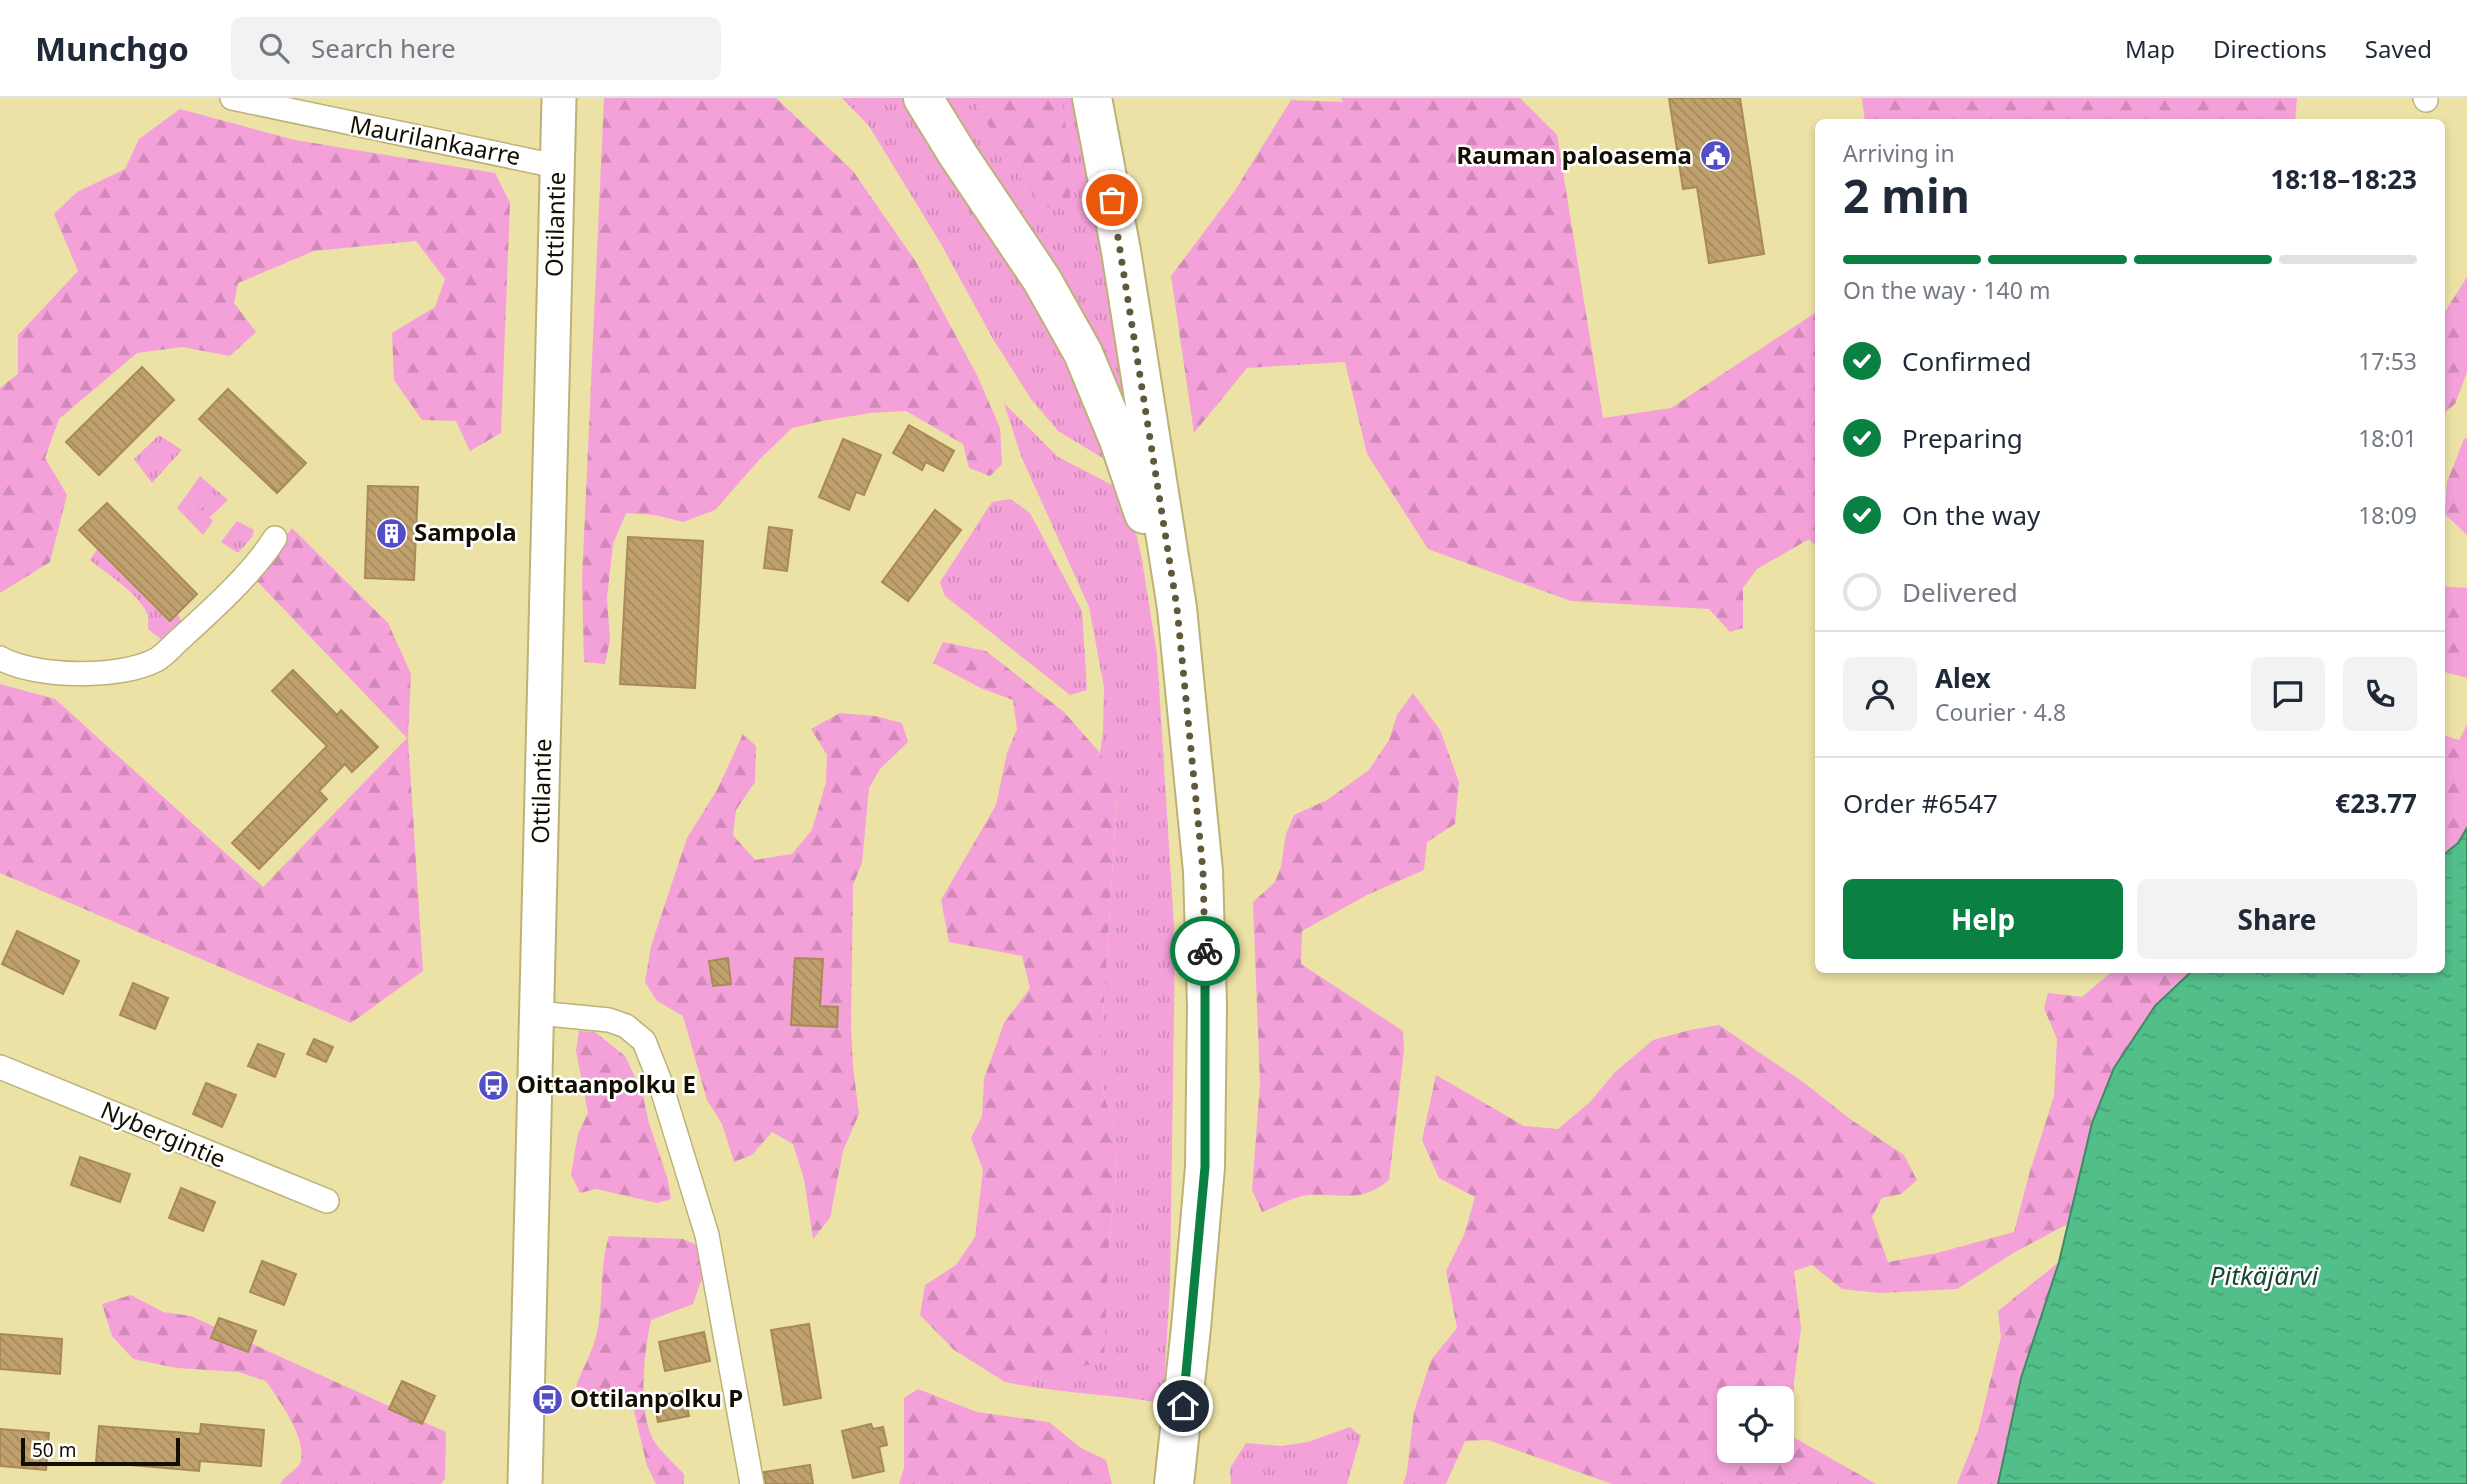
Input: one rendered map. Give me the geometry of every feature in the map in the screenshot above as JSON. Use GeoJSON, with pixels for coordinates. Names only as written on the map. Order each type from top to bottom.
{"type":"FeatureCollection","features":[{"type":"Feature","properties":{"kind":"highway"},"geometry":{"type":"LineString","coordinates":[[923,98],[1042,280],[1083,353],[1119,440],[1177,608]]}},
{"type":"Feature","properties":{"kind":"highway"},"geometry":{"type":"LineString","coordinates":[[1092,98],[1121,251],[1177,608],[1203,871],[1207,1006],[1205,1167],[1174,1484]]}},
{"type":"Feature","properties":{"kind":"main road","name":"Ottilantie"},"geometry":{"type":"LineString","coordinates":[[525,1484],[559,98]]}},
{"type":"Feature","properties":{"kind":"street","name":"Maurilankaarre"},"geometry":{"type":"LineString","coordinates":[[232,98],[556,166]]}},
{"type":"Feature","properties":{"kind":"street"},"geometry":{"type":"LineString","coordinates":[[0,658],[14,666],[63,673],[128,670],[158,659],[265,554],[275,538]]}},
{"type":"Feature","properties":{"kind":"street"},"geometry":{"type":"LineString","coordinates":[[537,1013],[608,1020],[626,1026],[644,1041],[659,1079],[707,1235],[752,1484]]}},
{"type":"Feature","properties":{"kind":"street","name":"Nybergintie"},"geometry":{"type":"LineString","coordinates":[[0,1067],[327,1201]]}},
{"type":"Feature","properties":{"kind":"green space"},"geometry":{"type":"Polygon","coordinates":[[[604,98],[776,98],[853,171],[916,262],[977,375],[1000,428],[1002,464],[990,476],[969,468],[963,444],[906,411],[870,413],[792,428],[759,460],[715,510],[683,522],[655,515],[626,513],[613,544],[607,598],[610,640],[605,664],[584,662],[582,580],[604,98]]]}},
{"type":"Feature","properties":{"kind":"green space"},"geometry":{"type":"Polygon","coordinates":[[[842,98],[910,98],[1064,337],[1111,463],[1058,431],[1031,399],[869,126],[842,98]]]}},
{"type":"Feature","properties":{"kind":"green space"},"geometry":{"type":"Polygon","coordinates":[[[943,98],[1078,98],[1135,434],[1060,273],[943,98]]]}},
{"type":"Feature","properties":{"kind":"green space"},"geometry":{"type":"Polygon","coordinates":[[[972,98],[1062,98],[1071,169],[1070,202],[1058,208],[1044,207],[1017,173],[972,98]]]}},
{"type":"Feature","properties":{"kind":"green space"},"geometry":{"type":"Polygon","coordinates":[[[1341,98],[1520,98],[1557,135],[1603,418],[1671,408],[1815,313],[1815,546],[1809,539],[1757,569],[1743,588],[1743,628],[1730,632],[1709,609],[1571,601],[1428,549],[1367,454],[1345,362],[1247,368],[1194,433],[1171,276],[1234,192],[1291,100],[1343,102],[1341,98]]]}},
{"type":"Feature","properties":{"kind":"green space"},"geometry":{"type":"Polygon","coordinates":[[[1862,98],[2297,98],[2295,119],[1865,119],[1862,98]]]}},
{"type":"Feature","properties":{"kind":"green space"},"geometry":{"type":"Polygon","coordinates":[[[180,109],[295,140],[495,173],[510,203],[501,433],[470,451],[456,421],[422,420],[394,380],[392,333],[435,307],[445,279],[416,241],[314,251],[238,283],[234,303],[256,332],[230,356],[182,347],[137,353],[59,419],[45,458],[67,495],[50,562],[0,593],[0,388],[18,374],[18,335],[78,271],[54,214],[77,192],[125,169],[139,139],[180,109]]]}},
{"type":"Feature","properties":{"kind":"green space"},"geometry":{"type":"Polygon","coordinates":[[[2467,277],[2467,372],[2455,404],[2445,413],[2445,310],[2467,277]]]}},
{"type":"Feature","properties":{"kind":"green space"},"geometry":{"type":"Polygon","coordinates":[[[1004,403],[1058,457],[1126,492],[1141,554],[1157,654],[1175,942],[1170,1286],[1163,1403],[1005,1382],[1039,1377],[1063,1369],[1109,1240],[1117,1171],[1113,1122],[1104,1096],[1100,1062],[1118,784],[1100,753],[1104,687],[1089,607],[1021,456],[1004,403]]]}},
{"type":"Feature","properties":{"kind":"green space"},"geometry":{"type":"Polygon","coordinates":[[[159,435],[182,450],[152,483],[134,459],[159,435]]]}},
{"type":"Feature","properties":{"kind":"green space"},"geometry":{"type":"Polygon","coordinates":[[[2467,438],[2467,535],[2445,514],[2447,482],[2464,439],[2467,438]]]}},
{"type":"Feature","properties":{"kind":"green space"},"geometry":{"type":"Polygon","coordinates":[[[200,476],[228,500],[209,518],[186,496],[200,476]]]}},
{"type":"Feature","properties":{"kind":"green space"},"geometry":{"type":"Polygon","coordinates":[[[186,496],[213,521],[203,535],[177,508],[186,496]]]}},
{"type":"Feature","properties":{"kind":"green space"},"geometry":{"type":"Polygon","coordinates":[[[1011,499],[1030,513],[1082,611],[1087,690],[1070,695],[945,596],[940,582],[992,502],[1011,499]]]}},
{"type":"Feature","properties":{"kind":"green space"},"geometry":{"type":"Polygon","coordinates":[[[237,521],[254,530],[252,537],[238,553],[221,542],[237,521]]]}},
{"type":"Feature","properties":{"kind":"green space"},"geometry":{"type":"Polygon","coordinates":[[[292,528],[388,623],[411,674],[408,738],[423,971],[351,1023],[0,873],[0,684],[55,699],[263,887],[407,738],[254,578],[292,528]]]}},
{"type":"Feature","properties":{"kind":"green space"},"geometry":{"type":"Polygon","coordinates":[[[98,548],[169,621],[177,614],[188,631],[171,647],[148,629],[147,613],[136,598],[90,560],[98,548]]]}},
{"type":"Feature","properties":{"kind":"green space"},"geometry":{"type":"Polygon","coordinates":[[[2445,586],[2467,588],[2467,678],[2445,672],[2445,586]]]}},
{"type":"Feature","properties":{"kind":"green space"},"geometry":{"type":"Polygon","coordinates":[[[943,642],[986,651],[1064,712],[1100,753],[1118,783],[1100,1062],[1104,1096],[1113,1122],[1117,1171],[1109,1240],[1104,1361],[1039,1377],[1005,1382],[954,1350],[920,1315],[925,1285],[956,1265],[975,1237],[983,1170],[971,1138],[982,1116],[984,1079],[1004,1023],[1030,988],[1022,956],[949,942],[941,900],[996,805],[1007,753],[1017,729],[1013,700],[981,688],[933,663],[943,642]]]}},
{"type":"Feature","properties":{"kind":"green space"},"geometry":{"type":"Polygon","coordinates":[[[1413,693],[1440,730],[1459,782],[1455,824],[1427,842],[1424,870],[1367,895],[1302,931],[1301,964],[1403,1031],[1404,1050],[1389,1180],[1360,1195],[1303,1196],[1262,1212],[1252,1190],[1260,1083],[1253,902],[1275,882],[1281,867],[1286,834],[1294,815],[1327,800],[1369,770],[1389,740],[1397,715],[1413,693]]]}},
{"type":"Feature","properties":{"kind":"green space"},"geometry":{"type":"Polygon","coordinates":[[[840,713],[875,716],[902,723],[908,742],[880,769],[869,788],[862,863],[853,885],[851,1025],[859,1114],[843,1151],[830,1218],[813,1239],[804,1179],[793,1144],[772,1132],[752,1155],[734,1162],[722,1124],[707,1100],[683,1016],[657,1001],[645,982],[651,946],[687,838],[717,790],[743,734],[756,746],[755,782],[736,810],[733,835],[755,860],[792,854],[812,830],[826,782],[827,755],[811,729],[840,713]]]}},
{"type":"Feature","properties":{"kind":"green space"},"geometry":{"type":"Polygon","coordinates":[[[2467,725],[2467,828],[2458,843],[2445,854],[2445,735],[2459,740],[2467,725]]]}},
{"type":"Feature","properties":{"kind":"green space"},"geometry":{"type":"Polygon","coordinates":[[[2110,973],[2190,973],[2155,1006],[2092,1123],[2068,1224],[2015,1252],[1957,1289],[1880,1293],[1842,1289],[1812,1265],[1794,1271],[1801,1328],[1794,1386],[1717,1386],[1717,1463],[1794,1463],[1794,1438],[1876,1484],[1612,1484],[1488,1440],[1465,1441],[1446,1484],[1403,1484],[1407,1472],[1414,1412],[1431,1360],[1457,1328],[1446,1271],[1464,1235],[1475,1197],[1439,1178],[1422,1140],[1436,1075],[1524,1126],[1558,1129],[1590,1102],[1615,1072],[1653,1040],[1719,1025],[1904,1155],[1917,1180],[1901,1194],[1882,1198],[1872,1217],[1888,1262],[1937,1253],[2014,1232],[2054,1096],[2057,1039],[2044,1008],[2048,993],[2082,997],[2110,973]]]}},
{"type":"Feature","properties":{"kind":"green space"},"geometry":{"type":"Polygon","coordinates":[[[579,1031],[595,1032],[625,1056],[642,1092],[671,1199],[657,1203],[596,1189],[580,1193],[571,1174],[578,1134],[588,1113],[576,1051],[579,1031]]]}},
{"type":"Feature","properties":{"kind":"green space"},"geometry":{"type":"Polygon","coordinates":[[[609,1236],[683,1239],[701,1247],[702,1279],[693,1304],[651,1320],[644,1365],[645,1414],[649,1429],[657,1445],[684,1474],[684,1484],[656,1484],[647,1466],[632,1402],[618,1397],[597,1400],[576,1386],[598,1327],[609,1236]]]}},
{"type":"Feature","properties":{"kind":"green space"},"geometry":{"type":"Polygon","coordinates":[[[2059,1262],[2021,1378],[1998,1484],[1957,1484],[1978,1431],[2001,1337],[1998,1311],[2059,1262]]]}},
{"type":"Feature","properties":{"kind":"green space"},"geometry":{"type":"Polygon","coordinates":[[[131,1295],[163,1312],[191,1316],[446,1432],[445,1479],[441,1484],[280,1484],[299,1465],[301,1445],[292,1422],[266,1381],[238,1372],[177,1368],[133,1359],[112,1336],[102,1304],[131,1295]]]}},
{"type":"Feature","properties":{"kind":"green space"},"geometry":{"type":"Polygon","coordinates":[[[918,1389],[977,1412],[1049,1422],[1081,1448],[1106,1460],[1112,1484],[899,1484],[904,1468],[904,1398],[918,1389]]]}},
{"type":"Feature","properties":{"kind":"green space"},"geometry":{"type":"Polygon","coordinates":[[[1350,1427],[1361,1436],[1347,1484],[1231,1484],[1230,1468],[1246,1443],[1281,1446],[1308,1442],[1350,1427]]]}},
{"type":"Feature","properties":{"kind":"water","name":"Pitkäjärvi"},"geometry":{"type":"Polygon","coordinates":[[[2467,828],[2467,1484],[1998,1484],[2021,1378],[2059,1262],[2092,1123],[2114,1068],[2155,1006],[2190,973],[2445,973],[2445,854],[2458,843],[2467,828]]]}},
{"type":"Feature","properties":{"kind":"building"},"geometry":{"type":"Polygon","coordinates":[[[1669,98],[1740,98],[1764,254],[1709,263],[1697,187],[1683,189],[1669,98]]]}},
{"type":"Feature","properties":{"kind":"building"},"geometry":{"type":"Polygon","coordinates":[[[142,367],[174,400],[99,475],[66,442],[142,367]]]}},
{"type":"Feature","properties":{"kind":"building"},"geometry":{"type":"Polygon","coordinates":[[[228,389],[306,463],[277,493],[199,419],[228,389]]]}},
{"type":"Feature","properties":{"kind":"building"},"geometry":{"type":"Polygon","coordinates":[[[909,425],[954,451],[943,471],[926,462],[922,470],[893,453],[909,425]]]}},
{"type":"Feature","properties":{"kind":"building"},"geometry":{"type":"Polygon","coordinates":[[[843,439],[881,455],[864,495],[856,492],[849,510],[819,497],[843,439]]]}},
{"type":"Feature","properties":{"kind":"building","name":"Sampola"},"geometry":{"type":"Polygon","coordinates":[[[368,486],[418,487],[414,580],[365,578],[368,486]]]}},
{"type":"Feature","properties":{"kind":"building"},"geometry":{"type":"Polygon","coordinates":[[[107,503],[197,594],[170,621],[79,530],[107,503]]]}},
{"type":"Feature","properties":{"kind":"building"},"geometry":{"type":"Polygon","coordinates":[[[935,510],[961,530],[908,601],[882,582],[935,510]]]}},
{"type":"Feature","properties":{"kind":"building"},"geometry":{"type":"Polygon","coordinates":[[[769,527],[792,530],[787,571],[764,568],[769,527]]]}},
{"type":"Feature","properties":{"kind":"building"},"geometry":{"type":"Polygon","coordinates":[[[628,537],[703,541],[695,688],[620,684],[628,537]]]}},
{"type":"Feature","properties":{"kind":"building"},"geometry":{"type":"Polygon","coordinates":[[[293,670],[337,715],[341,710],[378,747],[352,772],[345,764],[319,791],[327,799],[259,869],[232,843],[327,746],[272,691],[293,670]]]}},
{"type":"Feature","properties":{"kind":"building"},"geometry":{"type":"Polygon","coordinates":[[[17,931],[79,961],[63,994],[2,964],[17,931]]]}},
{"type":"Feature","properties":{"kind":"building"},"geometry":{"type":"Polygon","coordinates":[[[728,958],[731,984],[713,986],[709,961],[728,958]]]}},
{"type":"Feature","properties":{"kind":"building"},"geometry":{"type":"Polygon","coordinates":[[[795,958],[823,959],[820,1006],[838,1007],[837,1027],[791,1025],[795,958]]]}},
{"type":"Feature","properties":{"kind":"building"},"geometry":{"type":"Polygon","coordinates":[[[133,983],[168,998],[155,1029],[120,1015],[133,983]]]}},
{"type":"Feature","properties":{"kind":"building"},"geometry":{"type":"Polygon","coordinates":[[[314,1039],[333,1047],[326,1062],[307,1054],[314,1039]]]}},
{"type":"Feature","properties":{"kind":"building"},"geometry":{"type":"Polygon","coordinates":[[[258,1044],[284,1054],[275,1077],[248,1066],[258,1044]]]}},
{"type":"Feature","properties":{"kind":"building"},"geometry":{"type":"Polygon","coordinates":[[[206,1083],[236,1095],[222,1127],[193,1114],[206,1083]]]}},
{"type":"Feature","properties":{"kind":"building"},"geometry":{"type":"Polygon","coordinates":[[[80,1157],[130,1174],[120,1202],[71,1185],[80,1157]]]}},
{"type":"Feature","properties":{"kind":"building"},"geometry":{"type":"Polygon","coordinates":[[[181,1188],[215,1202],[203,1231],[169,1218],[181,1188]]]}},
{"type":"Feature","properties":{"kind":"building"},"geometry":{"type":"Polygon","coordinates":[[[262,1261],[296,1274],[284,1305],[250,1292],[262,1261]]]}},
{"type":"Feature","properties":{"kind":"building"},"geometry":{"type":"Polygon","coordinates":[[[219,1318],[256,1331],[248,1352],[211,1338],[219,1318]]]}},
{"type":"Feature","properties":{"kind":"building"},"geometry":{"type":"Polygon","coordinates":[[[809,1324],[821,1398],[784,1405],[771,1330],[809,1324]]]}},
{"type":"Feature","properties":{"kind":"building"},"geometry":{"type":"Polygon","coordinates":[[[704,1332],[710,1361],[665,1371],[659,1342],[704,1332]]]}},
{"type":"Feature","properties":{"kind":"building"},"geometry":{"type":"Polygon","coordinates":[[[0,1334],[62,1339],[60,1374],[0,1369],[0,1334]]]}},
{"type":"Feature","properties":{"kind":"building"},"geometry":{"type":"Polygon","coordinates":[[[402,1381],[435,1396],[422,1424],[389,1409],[402,1381]]]}},
{"type":"Feature","properties":{"kind":"building"},"geometry":{"type":"Polygon","coordinates":[[[684,1391],[689,1416],[658,1422],[653,1397],[684,1391]]]}},
{"type":"Feature","properties":{"kind":"building"},"geometry":{"type":"Polygon","coordinates":[[[201,1424],[264,1430],[261,1466],[200,1461],[199,1471],[96,1462],[99,1426],[200,1434],[201,1424]]]}},
{"type":"Feature","properties":{"kind":"building"},"geometry":{"type":"Polygon","coordinates":[[[871,1424],[873,1429],[883,1427],[887,1445],[879,1447],[884,1471],[853,1478],[842,1431],[871,1424]]]}},
{"type":"Feature","properties":{"kind":"building"},"geometry":{"type":"Polygon","coordinates":[[[0,1429],[49,1433],[46,1470],[0,1466],[0,1429]]]}},
{"type":"Feature","properties":{"kind":"building"},"geometry":{"type":"Polygon","coordinates":[[[810,1465],[813,1484],[766,1484],[764,1472],[810,1465]]]}},
{"type":"Feature","properties":{"kind":"way so far"},"geometry":{"type":"LineString","coordinates":[[1112,200],[1177,608],[1203,871],[1205,951]]}},
{"type":"Feature","properties":{"kind":"place","name":"Rauman paloasema"},"geometry":{"type":"Point","coordinates":[1715,156]}},
{"type":"Feature","properties":{"kind":"place","name":"Sampola"},"geometry":{"type":"Point","coordinates":[391,533]}},
{"type":"Feature","properties":{"kind":"place","name":"Oittaanpolku E"},"geometry":{"type":"Point","coordinates":[494,1085]}},
{"type":"Feature","properties":{"kind":"place","name":"Ottilanpolku P"},"geometry":{"type":"Point","coordinates":[547,1399]}},
{"type":"Feature","properties":{"kind":"route"},"geometry":{"type":"LineString","coordinates":[[1183,1406],[1205,1167],[1205,951]]}}]}
